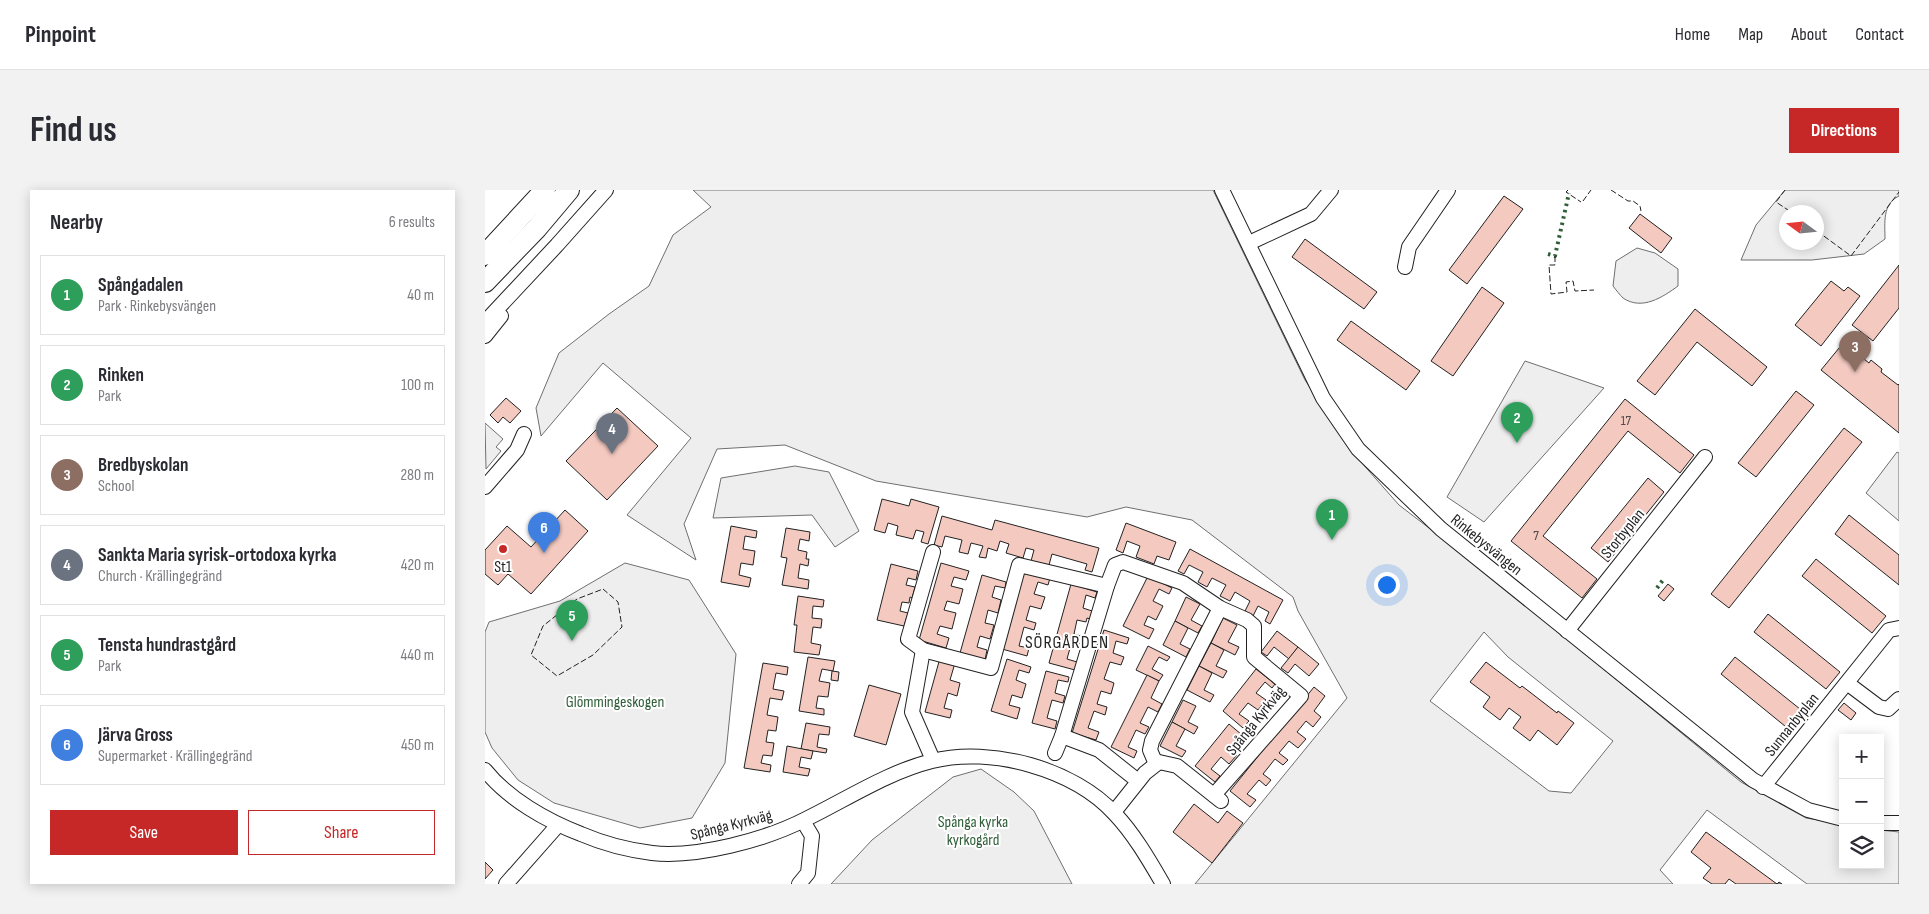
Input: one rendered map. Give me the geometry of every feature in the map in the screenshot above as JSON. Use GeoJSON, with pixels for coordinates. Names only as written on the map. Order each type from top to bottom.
{"type":"FeatureCollection","features":[{"type":"Feature","properties":{"kind":"highway"},"geometry":{"type":"LineString","coordinates":[[485,282],[529,222],[545,190]]}},
{"type":"Feature","properties":{"kind":"highway"},"geometry":{"type":"LineString","coordinates":[[485,255],[569,190]]}},
{"type":"Feature","properties":{"kind":"street"},"geometry":{"type":"LineString","coordinates":[[485,322],[606,190]]}},
{"type":"Feature","properties":{"kind":"street","name":"Rinkebysvängen"},"geometry":{"type":"LineString","coordinates":[[1222,190],[1323,398],[1358,448],[1409,500],[1441,529],[1753,780],[1808,810],[1839,818]]}},
{"type":"Feature","properties":{"kind":"street"},"geometry":{"type":"LineString","coordinates":[[1249,243],[1311,214],[1331,190]]}},
{"type":"Feature","properties":{"kind":"street"},"geometry":{"type":"LineString","coordinates":[[1405,267],[1409,247],[1448,190]]}},
{"type":"Feature","properties":{"kind":"street"},"geometry":{"type":"LineString","coordinates":[[485,336],[557,245]]}},
{"type":"Feature","properties":{"kind":"street"},"geometry":{"type":"LineString","coordinates":[[485,487],[517,450],[524,434]]}},
{"type":"Feature","properties":{"kind":"street","name":"Storbyplan"},"geometry":{"type":"LineString","coordinates":[[1567,631],[1705,457]]}},
{"type":"Feature","properties":{"kind":"street"},"geometry":{"type":"LineString","coordinates":[[933,552],[908,638],[923,650],[991,668],[1019,565],[1107,586]]}},
{"type":"Feature","properties":{"kind":"street","name":"Spånga Kyrkväg"},"geometry":{"type":"LineString","coordinates":[[1055,753],[1062,736],[1107,586],[1115,565],[1123,562],[1183,583],[1220,608],[1247,620],[1254,626],[1254,657],[1301,696],[1217,798],[1177,766],[1159,762],[1156,764]]}},
{"type":"Feature","properties":{"kind":"street"},"geometry":{"type":"LineString","coordinates":[[1114,812],[1145,773],[1156,764],[1150,750],[1152,741],[1220,608]]}},
{"type":"Feature","properties":{"kind":"street","name":"Sunnanbyplan"},"geometry":{"type":"LineString","coordinates":[[1763,787],[1889,630],[1899,628]]}},
{"type":"Feature","properties":{"kind":"street"},"geometry":{"type":"LineString","coordinates":[[923,650],[911,712],[933,760]]}},
{"type":"Feature","properties":{"kind":"street"},"geometry":{"type":"LineString","coordinates":[[1847,683],[1879,707],[1888,709],[1899,699]]}},
{"type":"Feature","properties":{"kind":"street"},"geometry":{"type":"LineString","coordinates":[[1062,736],[1099,750],[1138,781]]}},
{"type":"Feature","properties":{"kind":"street","name":"Spånga Kyrkväg"},"geometry":{"type":"LineString","coordinates":[[485,770],[520,802],[558,825],[595,840],[652,853],[689,853],[760,837],[803,821],[897,772],[933,760],[962,757],[995,757],[1058,774],[1086,789],[1114,812],[1128,829],[1163,884]]}},
{"type":"Feature","properties":{"kind":"street"},"geometry":{"type":"LineString","coordinates":[[799,884],[808,873],[812,836],[803,821]]}},
{"type":"Feature","properties":{"kind":"street"},"geometry":{"type":"LineString","coordinates":[[1884,823],[1899,823]]}},
{"type":"Feature","properties":{"kind":"street"},"geometry":{"type":"LineString","coordinates":[[506,884],[558,825]]}},
{"type":"Feature","properties":{"kind":"green space"},"geometry":{"type":"Polygon","coordinates":[[[693,190],[1213,190],[1305,380],[1353,453],[1399,505],[1472,561],[1741,782],[1806,818],[1839,823],[1839,869],[1884,869],[1884,830],[1899,832],[1899,884],[1807,884],[1707,810],[1660,870],[1673,884],[1195,884],[1347,698],[1298,611],[1293,597],[1192,520],[1126,507],[1087,517],[876,481],[785,445],[717,449],[684,524],[696,560],[627,515],[691,438],[603,363],[541,436],[536,408],[559,353],[649,286],[673,235],[711,207],[693,190]],[[1484,632],[1430,701],[1549,791],[1571,793],[1613,741],[1508,657],[1484,632]]]}},
{"type":"Feature","properties":{"kind":"green space"},"geometry":{"type":"Polygon","coordinates":[[[1785,190],[1899,190],[1899,196],[1894,199],[1887,209],[1885,239],[1864,254],[1812,260],[1741,260],[1756,225],[1785,190]]]}},
{"type":"Feature","properties":{"kind":"green space"},"geometry":{"type":"Polygon","coordinates":[[[1637,248],[1655,253],[1678,269],[1678,286],[1659,298],[1645,303],[1630,302],[1623,298],[1613,286],[1616,261],[1637,248]]]}},
{"type":"Feature","properties":{"kind":"green space"},"geometry":{"type":"Polygon","coordinates":[[[1525,361],[1604,388],[1484,522],[1447,497],[1525,361]]]}},
{"type":"Feature","properties":{"kind":"green space"},"geometry":{"type":"Polygon","coordinates":[[[485,423],[503,439],[496,447],[501,451],[486,469],[485,423]]]}},
{"type":"Feature","properties":{"kind":"green space"},"geometry":{"type":"Polygon","coordinates":[[[1897,452],[1899,453],[1899,521],[1866,493],[1897,452]]]}},
{"type":"Feature","properties":{"kind":"green space"},"geometry":{"type":"Polygon","coordinates":[[[795,466],[829,472],[859,531],[835,547],[812,515],[713,518],[721,478],[795,466]]]}},
{"type":"Feature","properties":{"kind":"green space","name":"Glömmingeskogen"},"geometry":{"type":"Polygon","coordinates":[[[625,563],[689,580],[736,654],[725,763],[692,818],[640,828],[554,803],[518,780],[492,748],[485,732],[485,632],[489,622],[560,601],[625,563]]]}},
{"type":"Feature","properties":{"kind":"green space","name":"Spånga kyrka kyrkogård"},"geometry":{"type":"Polygon","coordinates":[[[981,769],[1014,792],[1034,811],[1072,884],[831,884],[872,840],[953,777],[981,769]]]}},
{"type":"Feature","properties":{"kind":"building"},"geometry":{"type":"Polygon","coordinates":[[[1504,196],[1523,209],[1467,284],[1449,270],[1504,196]]]}},
{"type":"Feature","properties":{"kind":"building"},"geometry":{"type":"Polygon","coordinates":[[[1640,214],[1672,238],[1661,253],[1629,228],[1640,214]]]}},
{"type":"Feature","properties":{"kind":"building"},"geometry":{"type":"Polygon","coordinates":[[[1305,239],[1377,292],[1364,309],[1292,257],[1305,239]]]}},
{"type":"Feature","properties":{"kind":"building"},"geometry":{"type":"Polygon","coordinates":[[[1899,265],[1899,308],[1873,341],[1852,325],[1899,265]]]}},
{"type":"Feature","properties":{"kind":"building"},"geometry":{"type":"Polygon","coordinates":[[[1831,281],[1844,291],[1848,287],[1860,296],[1821,346],[1795,325],[1831,281]]]}},
{"type":"Feature","properties":{"kind":"building"},"geometry":{"type":"Polygon","coordinates":[[[1482,287],[1504,303],[1453,376],[1431,361],[1482,287]]]}},
{"type":"Feature","properties":{"kind":"building"},"geometry":{"type":"Polygon","coordinates":[[[1695,309],[1767,367],[1752,386],[1697,342],[1655,395],[1637,381],[1695,309]]]}},
{"type":"Feature","properties":{"kind":"building"},"geometry":{"type":"Polygon","coordinates":[[[1351,321],[1420,371],[1406,390],[1337,340],[1351,321]]]}},
{"type":"Feature","properties":{"kind":"building"},"geometry":{"type":"Polygon","coordinates":[[[1844,342],[1850,347],[1852,345],[1861,352],[1859,355],[1869,363],[1871,360],[1882,369],[1881,372],[1899,384],[1899,433],[1821,370],[1844,342]]]}},
{"type":"Feature","properties":{"kind":"building"},"geometry":{"type":"Polygon","coordinates":[[[1796,391],[1814,405],[1756,477],[1738,463],[1796,391]]]}},
{"type":"Feature","properties":{"kind":"building"},"geometry":{"type":"Polygon","coordinates":[[[506,398],[521,411],[510,423],[503,417],[498,423],[490,415],[506,398]]]}},
{"type":"Feature","properties":{"kind":"building"},"geometry":{"type":"Polygon","coordinates":[[[1625,399],[1694,455],[1680,473],[1628,431],[1543,536],[1597,579],[1582,598],[1511,541],[1625,399]]]}},
{"type":"Feature","properties":{"kind":"building"},"geometry":{"type":"Polygon","coordinates":[[[617,408],[658,446],[607,500],[566,461],[617,408]]]}},
{"type":"Feature","properties":{"kind":"building"},"geometry":{"type":"Polygon","coordinates":[[[1844,428],[1862,442],[1729,608],[1711,594],[1844,428]]]}},
{"type":"Feature","properties":{"kind":"building"},"geometry":{"type":"Polygon","coordinates":[[[1648,478],[1664,492],[1608,562],[1591,548],[1648,478]]]}},
{"type":"Feature","properties":{"kind":"building"},"geometry":{"type":"Polygon","coordinates":[[[882,499],[909,506],[911,499],[939,507],[928,544],[921,542],[924,532],[916,530],[913,539],[896,535],[898,526],[888,523],[885,533],[874,530],[882,499]]]}},
{"type":"Feature","properties":{"kind":"building"},"geometry":{"type":"Polygon","coordinates":[[[565,510],[588,531],[531,594],[508,574],[498,585],[485,574],[485,550],[507,526],[531,547],[565,510]]]}},
{"type":"Feature","properties":{"kind":"building"},"geometry":{"type":"Polygon","coordinates":[[[1849,515],[1899,555],[1899,585],[1835,534],[1849,515]]]}},
{"type":"Feature","properties":{"kind":"building"},"geometry":{"type":"Polygon","coordinates":[[[942,516],[992,530],[995,520],[1099,548],[1092,572],[1085,570],[1087,564],[1052,554],[1049,565],[1031,561],[1034,550],[1026,548],[1023,558],[1006,553],[1009,544],[1000,541],[997,551],[988,548],[986,558],[979,557],[983,546],[971,543],[968,554],[959,552],[962,540],[945,536],[942,547],[934,545],[942,516]]]}},
{"type":"Feature","properties":{"kind":"building"},"geometry":{"type":"Polygon","coordinates":[[[1126,523],[1176,542],[1169,560],[1157,556],[1154,564],[1136,557],[1140,546],[1127,541],[1123,553],[1116,550],[1126,523]]]}},
{"type":"Feature","properties":{"kind":"building"},"geometry":{"type":"Polygon","coordinates":[[[731,526],[757,531],[756,538],[745,536],[743,549],[755,551],[753,565],[741,563],[739,575],[751,578],[749,587],[721,582],[731,526]]]}},
{"type":"Feature","properties":{"kind":"building"},"geometry":{"type":"Polygon","coordinates":[[[786,528],[810,532],[809,541],[800,539],[798,550],[807,552],[806,559],[809,559],[808,566],[800,564],[798,578],[809,580],[808,589],[782,585],[787,558],[781,557],[786,528]]]}},
{"type":"Feature","properties":{"kind":"building"},"geometry":{"type":"Polygon","coordinates":[[[1190,549],[1283,600],[1270,624],[1265,621],[1269,612],[1258,606],[1253,616],[1245,611],[1250,601],[1235,592],[1230,601],[1220,596],[1226,585],[1212,578],[1207,587],[1198,582],[1203,572],[1189,565],[1184,574],[1178,571],[1190,549]]]}},
{"type":"Feature","properties":{"kind":"building"},"geometry":{"type":"Polygon","coordinates":[[[1816,559],[1886,616],[1872,633],[1802,576],[1816,559]]]}},
{"type":"Feature","properties":{"kind":"building"},"geometry":{"type":"Polygon","coordinates":[[[941,563],[969,571],[966,580],[954,577],[951,586],[963,589],[959,604],[947,601],[944,610],[956,613],[952,629],[940,626],[937,634],[949,638],[946,648],[919,640],[941,563]]]}},
{"type":"Feature","properties":{"kind":"building"},"geometry":{"type":"Polygon","coordinates":[[[891,564],[918,571],[916,580],[908,578],[906,585],[915,587],[909,603],[902,602],[900,611],[908,613],[904,626],[877,620],[891,564]]]}},
{"type":"Feature","properties":{"kind":"building"},"geometry":{"type":"Polygon","coordinates":[[[1024,571],[1050,578],[1048,585],[1038,582],[1034,594],[1045,597],[1041,609],[1030,606],[1026,620],[1036,623],[1034,630],[1024,627],[1019,646],[1029,648],[1027,656],[1002,649],[1024,571]]]}},
{"type":"Feature","properties":{"kind":"building"},"geometry":{"type":"Polygon","coordinates":[[[982,575],[1006,582],[1005,588],[995,586],[992,597],[1001,600],[998,613],[988,610],[985,623],[994,625],[990,639],[980,636],[977,647],[987,650],[985,660],[960,653],[982,575]]]}},
{"type":"Feature","properties":{"kind":"building"},"geometry":{"type":"Polygon","coordinates":[[[1148,576],[1172,588],[1169,594],[1159,589],[1153,601],[1163,606],[1156,620],[1148,616],[1144,625],[1154,629],[1149,639],[1123,626],[1148,576]]]}},
{"type":"Feature","properties":{"kind":"building"},"geometry":{"type":"Polygon","coordinates":[[[1071,584],[1097,592],[1095,598],[1086,595],[1083,608],[1092,611],[1090,619],[1087,618],[1086,622],[1077,620],[1074,634],[1084,637],[1082,644],[1072,641],[1067,659],[1077,662],[1075,670],[1049,663],[1071,584]]]}},
{"type":"Feature","properties":{"kind":"building"},"geometry":{"type":"Polygon","coordinates":[[[1668,584],[1674,589],[1664,601],[1658,596],[1668,584]]]}},
{"type":"Feature","properties":{"kind":"building"},"geometry":{"type":"Polygon","coordinates":[[[798,596],[824,600],[823,607],[813,606],[812,618],[822,619],[821,628],[813,627],[811,643],[821,645],[819,655],[794,652],[797,625],[794,625],[798,596]]]}},
{"type":"Feature","properties":{"kind":"building"},"geometry":{"type":"Polygon","coordinates":[[[1186,597],[1200,604],[1191,620],[1202,626],[1198,633],[1175,621],[1186,597]]]}},
{"type":"Feature","properties":{"kind":"building"},"geometry":{"type":"Polygon","coordinates":[[[1768,614],[1840,672],[1826,689],[1754,632],[1768,614]]]}},
{"type":"Feature","properties":{"kind":"building"},"geometry":{"type":"Polygon","coordinates":[[[1223,618],[1237,625],[1228,642],[1239,647],[1235,655],[1211,643],[1223,618]]]}},
{"type":"Feature","properties":{"kind":"building"},"geometry":{"type":"Polygon","coordinates":[[[1175,621],[1188,628],[1180,644],[1190,649],[1186,657],[1163,645],[1175,621]]]}},
{"type":"Feature","properties":{"kind":"building"},"geometry":{"type":"Polygon","coordinates":[[[1104,630],[1129,638],[1127,644],[1116,641],[1113,653],[1124,657],[1121,665],[1110,662],[1104,679],[1114,683],[1111,694],[1101,691],[1097,704],[1107,707],[1105,715],[1094,711],[1088,728],[1099,732],[1096,740],[1072,733],[1104,630]]]}},
{"type":"Feature","properties":{"kind":"building"},"geometry":{"type":"Polygon","coordinates":[[[1277,631],[1298,647],[1289,659],[1274,647],[1267,656],[1261,652],[1277,631]]]}},
{"type":"Feature","properties":{"kind":"building"},"geometry":{"type":"Polygon","coordinates":[[[1211,643],[1224,650],[1216,666],[1227,671],[1223,678],[1199,666],[1211,643]]]}},
{"type":"Feature","properties":{"kind":"building"},"geometry":{"type":"Polygon","coordinates":[[[1148,646],[1170,657],[1167,661],[1159,657],[1152,669],[1163,675],[1159,681],[1136,670],[1148,646]]]}},
{"type":"Feature","properties":{"kind":"building"},"geometry":{"type":"Polygon","coordinates":[[[1298,647],[1319,664],[1309,676],[1295,664],[1288,673],[1281,668],[1298,647]]]}},
{"type":"Feature","properties":{"kind":"building"},"geometry":{"type":"Polygon","coordinates":[[[808,657],[835,661],[833,671],[822,669],[819,681],[830,683],[828,697],[818,696],[816,708],[824,709],[824,715],[799,711],[808,657]]]}},
{"type":"Feature","properties":{"kind":"building"},"geometry":{"type":"Polygon","coordinates":[[[1735,657],[1805,713],[1791,731],[1721,674],[1735,657]]]}},
{"type":"Feature","properties":{"kind":"building"},"geometry":{"type":"Polygon","coordinates":[[[940,658],[955,663],[950,680],[960,683],[957,696],[948,693],[944,708],[952,710],[950,718],[925,712],[940,658]]]}},
{"type":"Feature","properties":{"kind":"building"},"geometry":{"type":"Polygon","coordinates":[[[1007,659],[1031,667],[1029,673],[1019,670],[1016,680],[1026,684],[1022,698],[1012,695],[1009,705],[1020,708],[1017,719],[991,711],[1007,659]]]}},
{"type":"Feature","properties":{"kind":"building"},"geometry":{"type":"Polygon","coordinates":[[[1486,662],[1520,688],[1522,686],[1557,713],[1558,711],[1574,723],[1557,745],[1538,730],[1530,741],[1513,728],[1521,717],[1509,708],[1500,720],[1483,707],[1490,697],[1470,682],[1486,662]]]}},
{"type":"Feature","properties":{"kind":"building"},"geometry":{"type":"Polygon","coordinates":[[[763,663],[788,667],[787,675],[776,673],[773,689],[784,691],[782,700],[770,698],[767,715],[778,717],[776,731],[768,730],[766,742],[774,743],[772,756],[763,755],[761,763],[771,765],[770,772],[744,768],[763,663]]]}},
{"type":"Feature","properties":{"kind":"building"},"geometry":{"type":"Polygon","coordinates":[[[1199,666],[1212,673],[1204,690],[1214,695],[1210,702],[1187,690],[1199,666]]]}},
{"type":"Feature","properties":{"kind":"building"},"geometry":{"type":"Polygon","coordinates":[[[1256,669],[1275,684],[1272,688],[1265,682],[1256,693],[1266,700],[1258,710],[1248,703],[1239,714],[1249,721],[1243,728],[1223,711],[1256,669]]]}},
{"type":"Feature","properties":{"kind":"building"},"geometry":{"type":"Polygon","coordinates":[[[832,671],[839,672],[838,681],[831,680],[832,671]]]}},
{"type":"Feature","properties":{"kind":"building"},"geometry":{"type":"Polygon","coordinates":[[[1046,671],[1069,677],[1068,682],[1058,680],[1055,693],[1065,696],[1063,703],[1052,700],[1047,718],[1057,721],[1055,729],[1032,723],[1046,671]]]}},
{"type":"Feature","properties":{"kind":"building"},"geometry":{"type":"Polygon","coordinates":[[[1147,675],[1159,681],[1151,698],[1162,704],[1158,712],[1148,707],[1140,723],[1149,727],[1145,734],[1136,730],[1128,747],[1137,751],[1134,758],[1111,747],[1147,675]]]}},
{"type":"Feature","properties":{"kind":"building"},"geometry":{"type":"Polygon","coordinates":[[[869,685],[901,694],[886,745],[854,736],[869,685]]]}},
{"type":"Feature","properties":{"kind":"building"},"geometry":{"type":"Polygon","coordinates":[[[1314,687],[1325,696],[1314,711],[1321,717],[1313,727],[1306,721],[1297,732],[1306,739],[1298,748],[1289,741],[1279,753],[1288,760],[1283,765],[1275,759],[1263,774],[1271,780],[1266,786],[1259,780],[1247,794],[1256,800],[1250,807],[1230,791],[1314,687]]]}},
{"type":"Feature","properties":{"kind":"building"},"geometry":{"type":"Polygon","coordinates":[[[1183,700],[1196,706],[1188,722],[1198,727],[1194,734],[1172,722],[1183,700]]]}},
{"type":"Feature","properties":{"kind":"building"},"geometry":{"type":"Polygon","coordinates":[[[1844,703],[1856,713],[1851,720],[1838,710],[1844,703]]]}},
{"type":"Feature","properties":{"kind":"building"},"geometry":{"type":"Polygon","coordinates":[[[1172,722],[1185,729],[1176,746],[1186,751],[1182,757],[1160,746],[1172,722]]]}},
{"type":"Feature","properties":{"kind":"building"},"geometry":{"type":"Polygon","coordinates":[[[806,723],[830,727],[829,735],[819,734],[817,747],[827,749],[826,753],[801,749],[806,723]]]}},
{"type":"Feature","properties":{"kind":"building"},"geometry":{"type":"Polygon","coordinates":[[[1229,724],[1248,740],[1244,744],[1237,738],[1229,748],[1237,755],[1229,764],[1221,757],[1211,769],[1220,776],[1215,782],[1195,766],[1229,724]]]}},
{"type":"Feature","properties":{"kind":"building"},"geometry":{"type":"Polygon","coordinates":[[[787,746],[813,751],[811,759],[801,757],[799,767],[810,769],[808,776],[783,772],[787,746]]]}},
{"type":"Feature","properties":{"kind":"building"},"geometry":{"type":"Polygon","coordinates":[[[1194,804],[1218,823],[1227,811],[1243,823],[1212,863],[1173,832],[1194,804]]]}},
{"type":"Feature","properties":{"kind":"building"},"geometry":{"type":"Polygon","coordinates":[[[1706,832],[1777,884],[1736,884],[1729,879],[1725,884],[1712,884],[1703,878],[1711,868],[1691,852],[1706,832]]]}},
{"type":"Feature","properties":{"kind":"building"},"geometry":{"type":"Polygon","coordinates":[[[485,862],[493,870],[485,879],[485,862]]]}},
{"type":"Feature","properties":{"kind":"hedge"},"geometry":{"type":"LineString","coordinates":[[1548,254],[1555,256],[1569,193]]}},
{"type":"Feature","properties":{"kind":"hedge"},"geometry":{"type":"LineString","coordinates":[[1657,588],[1663,580]]}},
{"type":"Feature","properties":{"kind":"fence"},"geometry":{"type":"LineString","coordinates":[[1568,190],[1566,192],[1581,202]]}},
{"type":"Feature","properties":{"kind":"fence"},"geometry":{"type":"LineString","coordinates":[[1583,201],[1591,190]]}},
{"type":"Feature","properties":{"kind":"fence"},"geometry":{"type":"LineString","coordinates":[[1611,190],[1628,201],[1633,201],[1640,206],[1641,211]]}},
{"type":"Feature","properties":{"kind":"fence"},"geometry":{"type":"LineString","coordinates":[[1780,205],[1776,202],[1785,190]]}},
{"type":"Feature","properties":{"kind":"fence"},"geometry":{"type":"LineString","coordinates":[[1824,236],[1851,256],[1899,192]]}},
{"type":"Feature","properties":{"kind":"fence"},"geometry":{"type":"LineString","coordinates":[[1555,256],[1555,265],[1549,265],[1551,294],[1567,292],[1566,282],[1573,281],[1575,291],[1594,290]]}},
{"type":"Feature","properties":{"kind":"fence"},"geometry":{"type":"LineString","coordinates":[[603,589],[618,602],[622,627],[593,655],[557,676],[531,655],[543,626],[577,599],[603,589]]}},
{"type":"Feature","properties":{"kind":"place","name":"Bredbyskolan"},"geometry":{"type":"Point","coordinates":[1855,372]}},
{"type":"Feature","properties":{"kind":"place","name":"Rinken"},"geometry":{"type":"Point","coordinates":[1517,443]}},
{"type":"Feature","properties":{"kind":"place","name":"Sankta Maria syrisk-ortodoxa kyrka"},"geometry":{"type":"Point","coordinates":[612,454]}},
{"type":"Feature","properties":{"kind":"place","name":"Spångadalen"},"geometry":{"type":"Point","coordinates":[1332,540]}},
{"type":"Feature","properties":{"kind":"place","name":"St1"},"geometry":{"type":"Point","coordinates":[503,549]}},
{"type":"Feature","properties":{"kind":"place","name":"Järva Gross"},"geometry":{"type":"Point","coordinates":[544,553]}},
{"type":"Feature","properties":{"kind":"place","name":"Tensta hundrastgård"},"geometry":{"type":"Point","coordinates":[572,641]}},
{"type":"Feature","properties":{"kind":"district","name":"SÖRGÅRDEN"},"geometry":{"type":"Point","coordinates":[1067,642]}}]}
